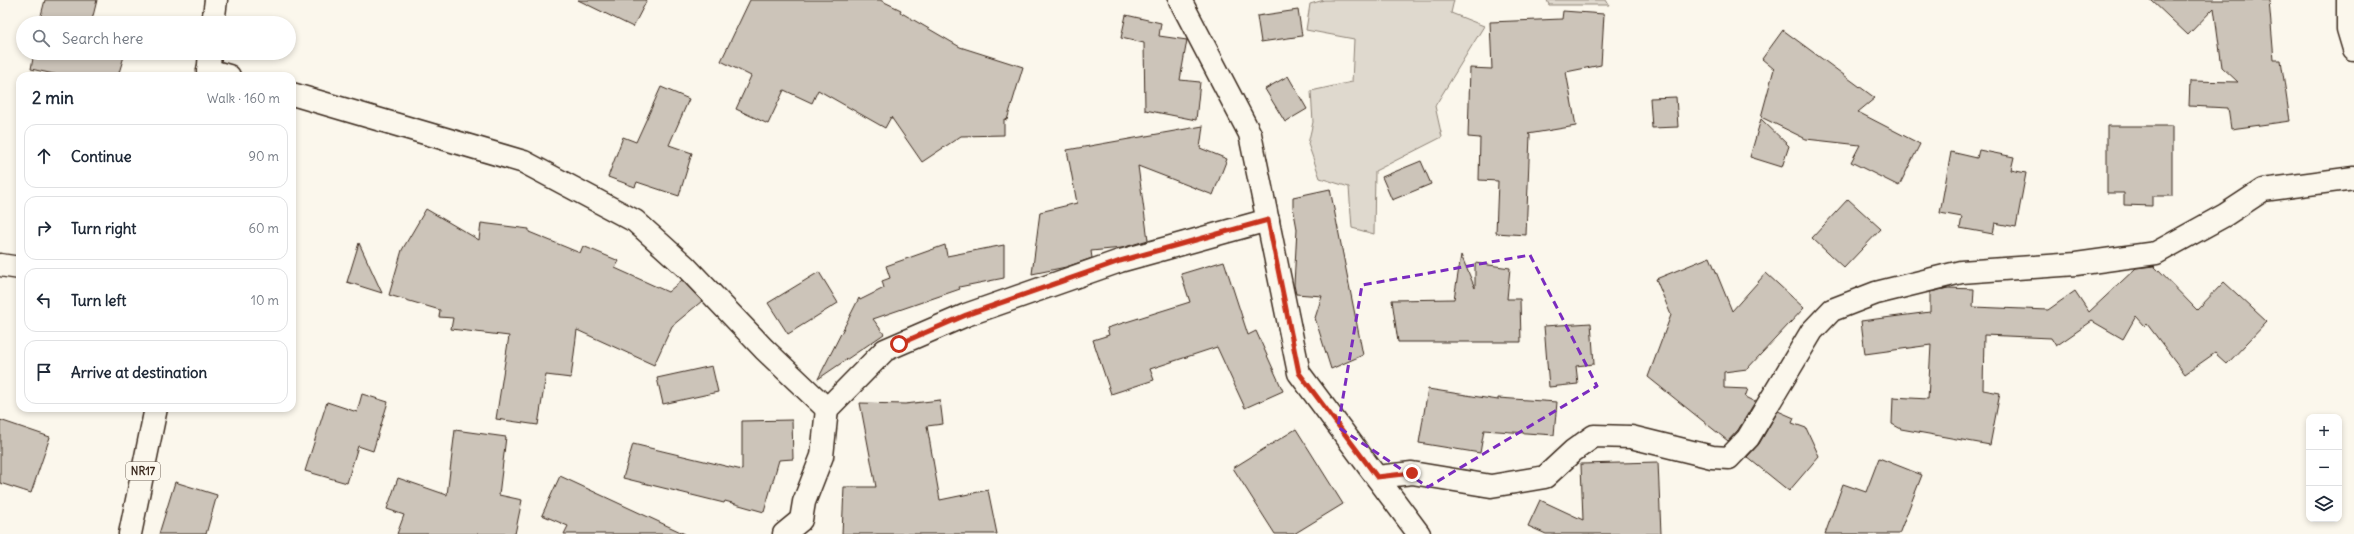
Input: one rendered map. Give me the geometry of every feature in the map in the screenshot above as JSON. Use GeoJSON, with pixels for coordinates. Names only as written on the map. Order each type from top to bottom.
{"type":"FeatureCollection","features":[{"type":"Feature","properties":{"kind":"street"},"geometry":{"type":"LineString","coordinates":[[214,16],[216,0]]}},
{"type":"Feature","properties":{"kind":"street"},"geometry":{"type":"LineString","coordinates":[[1180,0],[1250,134],[1299,373],[1420,534]]}},
{"type":"Feature","properties":{"kind":"street"},"geometry":{"type":"LineString","coordinates":[[2348,0],[2348,29],[2354,49]]}},
{"type":"Feature","properties":{"kind":"street"},"geometry":{"type":"LineString","coordinates":[[208,66],[221,72]]}},
{"type":"Feature","properties":{"kind":"street"},"geometry":{"type":"LineString","coordinates":[[296,95],[524,162],[635,221],[686,267],[764,349],[827,409]]}},
{"type":"Feature","properties":{"kind":"street"},"geometry":{"type":"LineString","coordinates":[[1377,477],[1412,473],[1491,486],[1545,477],[1572,451],[1594,436],[1632,437],[1712,457],[1729,458],[1748,438],[1812,331],[1832,310],[1876,293],[1961,272],[2076,264],[2156,253],[2225,215],[2263,190],[2354,178]]}},
{"type":"Feature","properties":{"kind":"street"},"geometry":{"type":"LineString","coordinates":[[784,534],[801,520],[804,502],[822,456],[827,409],[885,350],[966,315],[1120,261],[1268,220]]}},
{"type":"Feature","properties":{"kind":"street"},"geometry":{"type":"LineString","coordinates":[[0,265],[16,267]]}},
{"type":"Feature","properties":{"kind":"street","name":"NR17"},"geometry":{"type":"LineString","coordinates":[[130,534],[155,412]]}},
{"type":"Feature","properties":{"kind":"highlighted area"},"geometry":{"type":"Polygon","coordinates":[[[1530,255],[1597,386],[1428,487],[1338,427],[1362,285],[1530,255]]]}},
{"type":"Feature","properties":{"kind":"shaded area"},"geometry":{"type":"Polygon","coordinates":[[[1324,0],[1454,0],[1451,13],[1484,26],[1435,106],[1442,137],[1375,171],[1374,234],[1352,228],[1349,187],[1320,178],[1308,144],[1313,122],[1311,91],[1352,82],[1354,39],[1306,30],[1310,4],[1324,0]]]}},
{"type":"Feature","properties":{"kind":"shaded area"},"geometry":{"type":"Polygon","coordinates":[[[1547,0],[1606,0],[1609,5],[1549,5],[1547,0]]]}},
{"type":"Feature","properties":{"kind":"building"},"geometry":{"type":"Polygon","coordinates":[[[45,0],[97,0],[93,16],[41,16],[45,0]]]}},
{"type":"Feature","properties":{"kind":"building"},"geometry":{"type":"Polygon","coordinates":[[[578,0],[647,0],[633,27],[578,0]]]}},
{"type":"Feature","properties":{"kind":"building"},"geometry":{"type":"Polygon","coordinates":[[[750,0],[880,0],[901,10],[900,12],[960,47],[1023,67],[1007,120],[1004,119],[1004,135],[961,136],[922,162],[891,117],[885,128],[818,90],[812,103],[784,90],[768,124],[736,109],[751,76],[721,61],[750,0]]]}},
{"type":"Feature","properties":{"kind":"building"},"geometry":{"type":"Polygon","coordinates":[[[2151,0],[2269,0],[2274,60],[2281,60],[2290,121],[2231,129],[2228,108],[2189,106],[2190,81],[2238,82],[2222,67],[2214,8],[2188,35],[2151,0]]]}},
{"type":"Feature","properties":{"kind":"building"},"geometry":{"type":"Polygon","coordinates":[[[1298,10],[1302,36],[1261,42],[1257,16],[1298,10]]]}},
{"type":"Feature","properties":{"kind":"building"},"geometry":{"type":"Polygon","coordinates":[[[1563,11],[1604,14],[1601,65],[1566,72],[1576,126],[1528,134],[1530,135],[1526,235],[1496,233],[1498,181],[1479,180],[1480,138],[1468,137],[1470,68],[1492,69],[1490,22],[1562,19],[1563,11]]]}},
{"type":"Feature","properties":{"kind":"building"},"geometry":{"type":"Polygon","coordinates":[[[1126,15],[1161,23],[1159,36],[1187,40],[1180,80],[1200,82],[1196,120],[1145,110],[1144,43],[1121,38],[1126,15]]]}},
{"type":"Feature","properties":{"kind":"building"},"geometry":{"type":"Polygon","coordinates":[[[1783,30],[1875,98],[1858,112],[1920,144],[1899,186],[1851,162],[1860,145],[1806,139],[1761,117],[1774,69],[1762,59],[1783,30]]]}},
{"type":"Feature","properties":{"kind":"building"},"geometry":{"type":"Polygon","coordinates":[[[33,60],[123,60],[119,72],[45,72],[31,69],[33,60]]]}},
{"type":"Feature","properties":{"kind":"building"},"geometry":{"type":"Polygon","coordinates":[[[1288,76],[1307,109],[1285,122],[1265,89],[1288,76]]]}},
{"type":"Feature","properties":{"kind":"building"},"geometry":{"type":"Polygon","coordinates":[[[661,87],[689,99],[669,145],[692,153],[679,196],[637,182],[635,187],[608,177],[623,137],[636,142],[661,87]]]}},
{"type":"Feature","properties":{"kind":"building"},"geometry":{"type":"Polygon","coordinates":[[[1676,97],[1678,127],[1652,128],[1650,98],[1676,97]]]}},
{"type":"Feature","properties":{"kind":"building"},"geometry":{"type":"Polygon","coordinates":[[[1761,119],[1789,146],[1782,167],[1750,157],[1761,119]]]}},
{"type":"Feature","properties":{"kind":"building"},"geometry":{"type":"Polygon","coordinates":[[[1203,126],[1200,148],[1227,159],[1213,195],[1138,166],[1148,240],[1122,248],[1091,251],[1092,258],[1066,267],[1032,274],[1040,212],[1077,203],[1067,150],[1203,126]]]}},
{"type":"Feature","properties":{"kind":"building"},"geometry":{"type":"Polygon","coordinates":[[[2107,126],[2172,126],[2172,196],[2152,196],[2152,206],[2124,205],[2124,193],[2107,193],[2107,126]]]}},
{"type":"Feature","properties":{"kind":"building"},"geometry":{"type":"Polygon","coordinates":[[[1979,150],[2014,157],[2011,170],[2026,173],[2016,227],[1995,223],[1993,234],[1960,228],[1962,217],[1940,213],[1951,152],[1977,158],[1979,150]]]}},
{"type":"Feature","properties":{"kind":"building"},"geometry":{"type":"Polygon","coordinates":[[[1421,161],[1431,184],[1392,200],[1382,177],[1421,161]]]}},
{"type":"Feature","properties":{"kind":"building"},"geometry":{"type":"Polygon","coordinates":[[[1330,189],[1363,355],[1331,369],[1315,318],[1322,296],[1296,294],[1294,285],[1297,229],[1293,207],[1293,197],[1330,189]]]}},
{"type":"Feature","properties":{"kind":"building"},"geometry":{"type":"Polygon","coordinates":[[[1848,199],[1881,229],[1844,268],[1812,238],[1848,199]]]}},
{"type":"Feature","properties":{"kind":"building"},"geometry":{"type":"Polygon","coordinates":[[[426,209],[479,240],[481,223],[529,229],[529,232],[580,253],[583,246],[619,261],[615,268],[668,292],[682,280],[702,301],[672,326],[654,365],[577,330],[571,378],[546,375],[538,425],[496,419],[509,336],[451,329],[453,318],[439,317],[440,310],[389,295],[402,250],[426,209]]]}},
{"type":"Feature","properties":{"kind":"building"},"geometry":{"type":"Polygon","coordinates":[[[359,243],[382,293],[347,282],[359,243]]]}},
{"type":"Feature","properties":{"kind":"building"},"geometry":{"type":"Polygon","coordinates":[[[945,245],[947,256],[1004,245],[1004,278],[959,287],[960,289],[873,319],[884,334],[818,379],[859,298],[860,300],[884,288],[882,281],[890,278],[886,266],[945,245]]]}},
{"type":"Feature","properties":{"kind":"building"},"geometry":{"type":"Polygon","coordinates":[[[1461,255],[1475,288],[1475,263],[1510,268],[1507,299],[1520,299],[1521,342],[1398,342],[1392,300],[1454,299],[1461,255]]]}},
{"type":"Feature","properties":{"kind":"building"},"geometry":{"type":"Polygon","coordinates":[[[1710,257],[1732,311],[1766,273],[1804,308],[1747,369],[1724,372],[1724,388],[1748,389],[1745,397],[1755,402],[1738,430],[1728,441],[1648,377],[1671,315],[1656,279],[1710,257]]]}},
{"type":"Feature","properties":{"kind":"building"},"geometry":{"type":"Polygon","coordinates":[[[1224,261],[1248,335],[1256,331],[1283,391],[1245,408],[1217,347],[1150,369],[1154,380],[1111,394],[1093,340],[1109,335],[1107,328],[1190,302],[1181,274],[1224,261]]]}},
{"type":"Feature","properties":{"kind":"building"},"geometry":{"type":"Polygon","coordinates":[[[2154,266],[2197,310],[2224,282],[2267,322],[2227,364],[2215,353],[2185,374],[2147,324],[2145,326],[2136,316],[2123,339],[2092,321],[2056,346],[2051,338],[1984,335],[1983,390],[2000,393],[1990,445],[1901,429],[1892,424],[1893,397],[1928,399],[1931,345],[1865,354],[1861,321],[1930,312],[1930,292],[1948,288],[1974,289],[1973,307],[2048,310],[2075,291],[2089,312],[2136,268],[2154,266]]]}},
{"type":"Feature","properties":{"kind":"building"},"geometry":{"type":"Polygon","coordinates":[[[819,272],[838,303],[788,334],[768,303],[819,272]]]}},
{"type":"Feature","properties":{"kind":"building"},"geometry":{"type":"Polygon","coordinates":[[[1591,323],[1594,364],[1576,366],[1578,384],[1549,387],[1544,326],[1591,323]]]}},
{"type":"Feature","properties":{"kind":"building"},"geometry":{"type":"Polygon","coordinates":[[[712,366],[718,392],[663,404],[657,378],[712,366]]]}},
{"type":"Feature","properties":{"kind":"building"},"geometry":{"type":"Polygon","coordinates":[[[1428,389],[1498,400],[1498,398],[1557,402],[1554,435],[1484,430],[1480,453],[1419,443],[1428,389]]]}},
{"type":"Feature","properties":{"kind":"building"},"geometry":{"type":"Polygon","coordinates":[[[362,394],[388,402],[373,451],[358,446],[347,483],[305,471],[327,402],[357,412],[362,394]]]}},
{"type":"Feature","properties":{"kind":"building"},"geometry":{"type":"Polygon","coordinates":[[[940,400],[943,424],[927,426],[940,500],[988,490],[997,534],[842,534],[844,487],[876,487],[860,403],[905,404],[940,400]]]}},
{"type":"Feature","properties":{"kind":"building"},"geometry":{"type":"Polygon","coordinates":[[[1778,411],[1794,418],[1792,423],[1806,428],[1819,456],[1789,491],[1747,457],[1759,444],[1778,411]]]}},
{"type":"Feature","properties":{"kind":"building"},"geometry":{"type":"Polygon","coordinates":[[[0,420],[50,437],[31,493],[0,483],[0,420]]]}},
{"type":"Feature","properties":{"kind":"building"},"geometry":{"type":"Polygon","coordinates":[[[792,420],[793,459],[779,460],[764,512],[725,501],[724,503],[623,478],[633,444],[742,470],[742,421],[792,420]]]}},
{"type":"Feature","properties":{"kind":"building"},"geometry":{"type":"Polygon","coordinates":[[[1296,429],[1343,504],[1294,534],[1275,534],[1233,468],[1296,429]]]}},
{"type":"Feature","properties":{"kind":"building"},"geometry":{"type":"Polygon","coordinates":[[[455,430],[506,437],[499,495],[522,500],[515,534],[397,534],[404,515],[387,509],[398,478],[447,495],[455,430]]]}},
{"type":"Feature","properties":{"kind":"building"},"geometry":{"type":"Polygon","coordinates":[[[1879,458],[1922,475],[1899,534],[1825,534],[1843,484],[1866,492],[1879,458]]]}},
{"type":"Feature","properties":{"kind":"building"},"geometry":{"type":"Polygon","coordinates":[[[1658,462],[1661,534],[1546,534],[1528,526],[1540,500],[1583,520],[1581,464],[1658,462]]]}},
{"type":"Feature","properties":{"kind":"building"},"geometry":{"type":"Polygon","coordinates":[[[560,476],[685,534],[564,534],[568,526],[542,515],[560,476]]]}},
{"type":"Feature","properties":{"kind":"building"},"geometry":{"type":"Polygon","coordinates":[[[175,482],[217,495],[206,534],[159,534],[175,482]]]}},
{"type":"Feature","properties":{"kind":"route"},"geometry":{"type":"LineString","coordinates":[[899,344],[966,315],[1120,261],[1268,220],[1299,373],[1377,477],[1412,473]]}}]}
